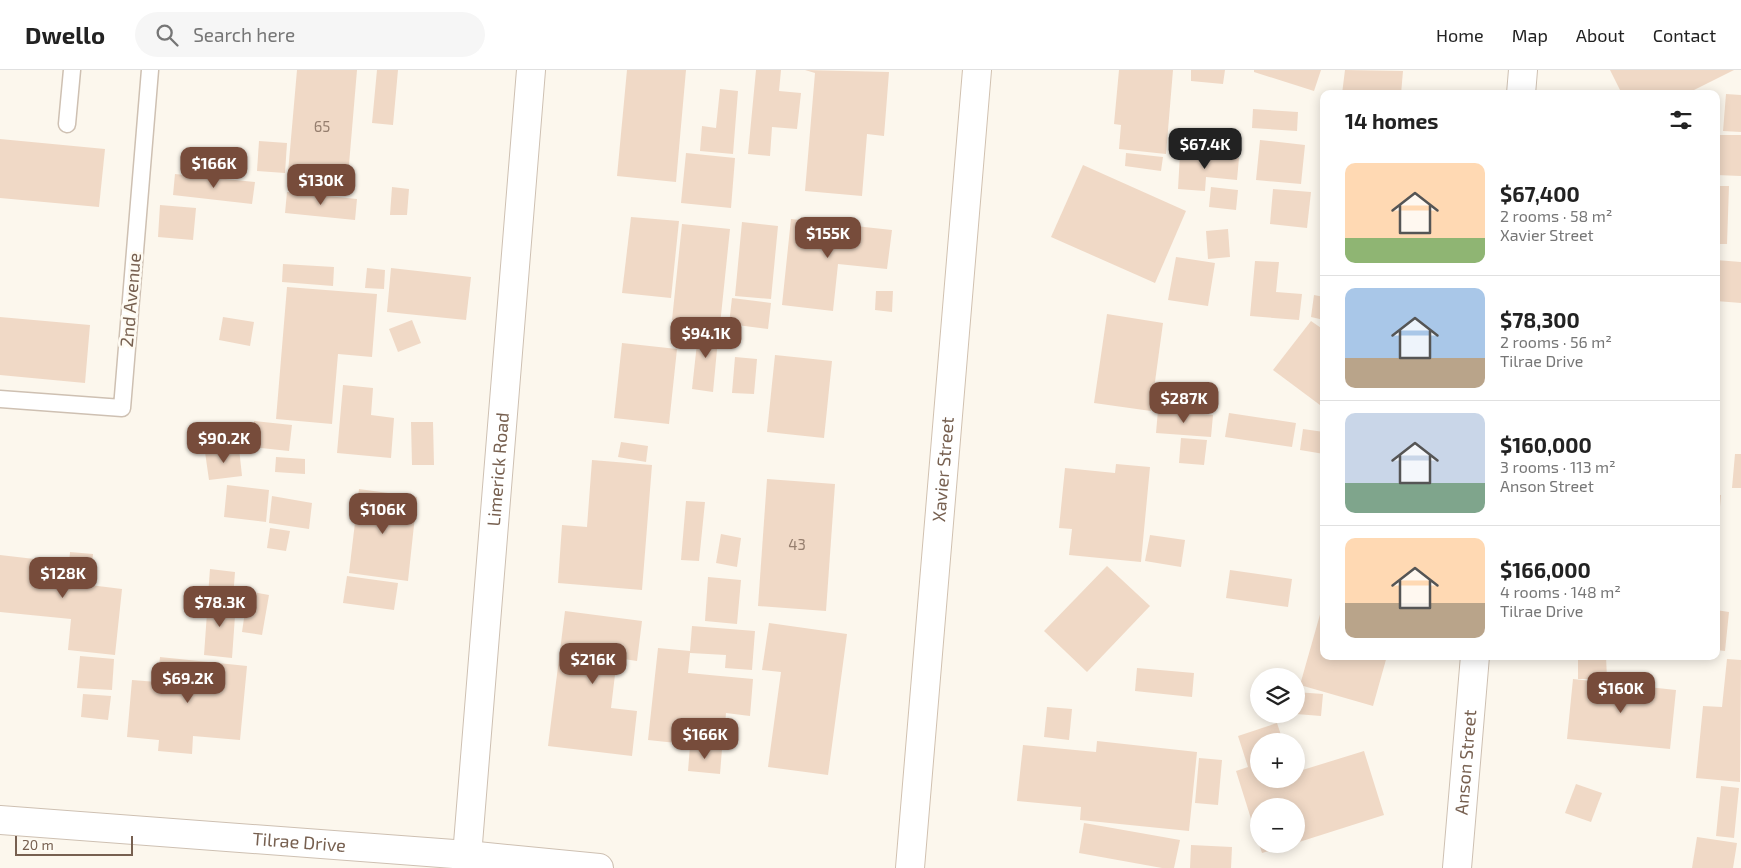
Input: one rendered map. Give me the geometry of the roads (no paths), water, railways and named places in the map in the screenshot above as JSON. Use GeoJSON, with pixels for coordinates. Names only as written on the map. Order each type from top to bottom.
{"type":"FeatureCollection","features":[{"type":"Feature","properties":{"kind":"street","name":"Limerick Road"},"geometry":{"type":"LineString","coordinates":[[467,862],[531,70]]}},
{"type":"Feature","properties":{"kind":"street","name":"Xavier Street"},"geometry":{"type":"LineString","coordinates":[[910,868],[977,70]]}},
{"type":"Feature","properties":{"kind":"street"},"geometry":{"type":"LineString","coordinates":[[1521,90],[1523,70]]}},
{"type":"Feature","properties":{"kind":"street","name":"Anson Street"},"geometry":{"type":"LineString","coordinates":[[1457,868],[1474,660]]}},
{"type":"Feature","properties":{"kind":"street","name":"Tilrae Drive"},"geometry":{"type":"LineString","coordinates":[[0,820],[467,862],[599,868]]}},
{"type":"Feature","properties":{"kind":"lane"},"geometry":{"type":"LineString","coordinates":[[67,124],[72,70]]}},
{"type":"Feature","properties":{"kind":"lane","name":"2nd Avenue"},"geometry":{"type":"LineString","coordinates":[[0,399],[122,408],[150,70]]}}]}
